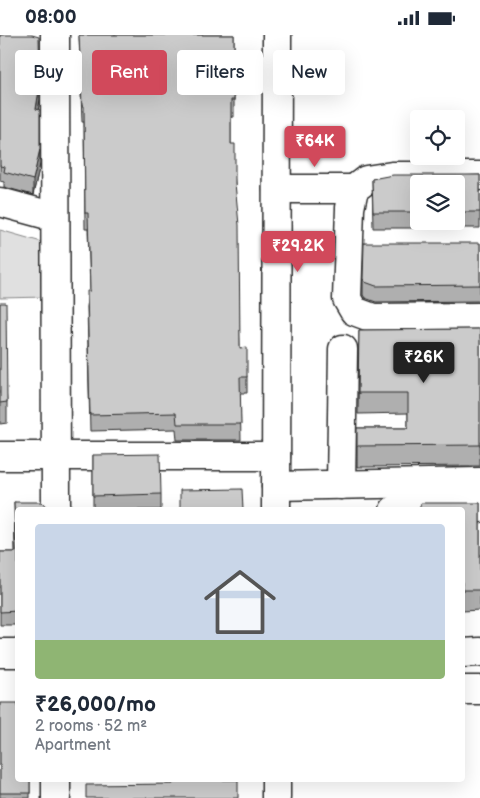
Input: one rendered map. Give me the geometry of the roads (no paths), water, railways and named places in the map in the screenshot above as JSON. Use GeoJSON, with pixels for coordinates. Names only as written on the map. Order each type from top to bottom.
{"type":"FeatureCollection","features":[{"type":"Feature","properties":{"kind":"street"},"geometry":{"type":"LineString","coordinates":[[55,35],[56,507]]}},
{"type":"Feature","properties":{"kind":"street"},"geometry":{"type":"LineString","coordinates":[[277,35],[276,498],[342,485],[480,482]]}},
{"type":"Feature","properties":{"kind":"street"},"geometry":{"type":"LineString","coordinates":[[277,189],[354,189],[366,180],[392,176],[480,176]]}},
{"type":"Feature","properties":{"kind":"street"},"geometry":{"type":"LineString","coordinates":[[354,189],[350,208],[348,299],[354,311],[373,318],[480,317]]}},
{"type":"Feature","properties":{"kind":"street"},"geometry":{"type":"LineString","coordinates":[[0,202],[55,217]]}},
{"type":"Feature","properties":{"kind":"street"},"geometry":{"type":"LineString","coordinates":[[349,244],[377,244]]}},
{"type":"Feature","properties":{"kind":"street"},"geometry":{"type":"LineString","coordinates":[[342,485],[343,349]]}},
{"type":"Feature","properties":{"kind":"street"},"geometry":{"type":"LineString","coordinates":[[0,456],[276,456]]}},
{"type":"Feature","properties":{"kind":"street"},"geometry":{"type":"LineString","coordinates":[[465,508],[480,508]]}},
{"type":"Feature","properties":{"kind":"street"},"geometry":{"type":"LineString","coordinates":[[465,653],[480,652]]}},
{"type":"Feature","properties":{"kind":"street"},"geometry":{"type":"LineString","coordinates":[[0,653],[15,653]]}},
{"type":"Feature","properties":{"kind":"street"},"geometry":{"type":"LineString","coordinates":[[465,690],[480,690]]}},
{"type":"Feature","properties":{"kind":"street"},"geometry":{"type":"LineString","coordinates":[[56,782],[56,798]]}},
{"type":"Feature","properties":{"kind":"street"},"geometry":{"type":"LineString","coordinates":[[276,782],[276,798]]}}]}
